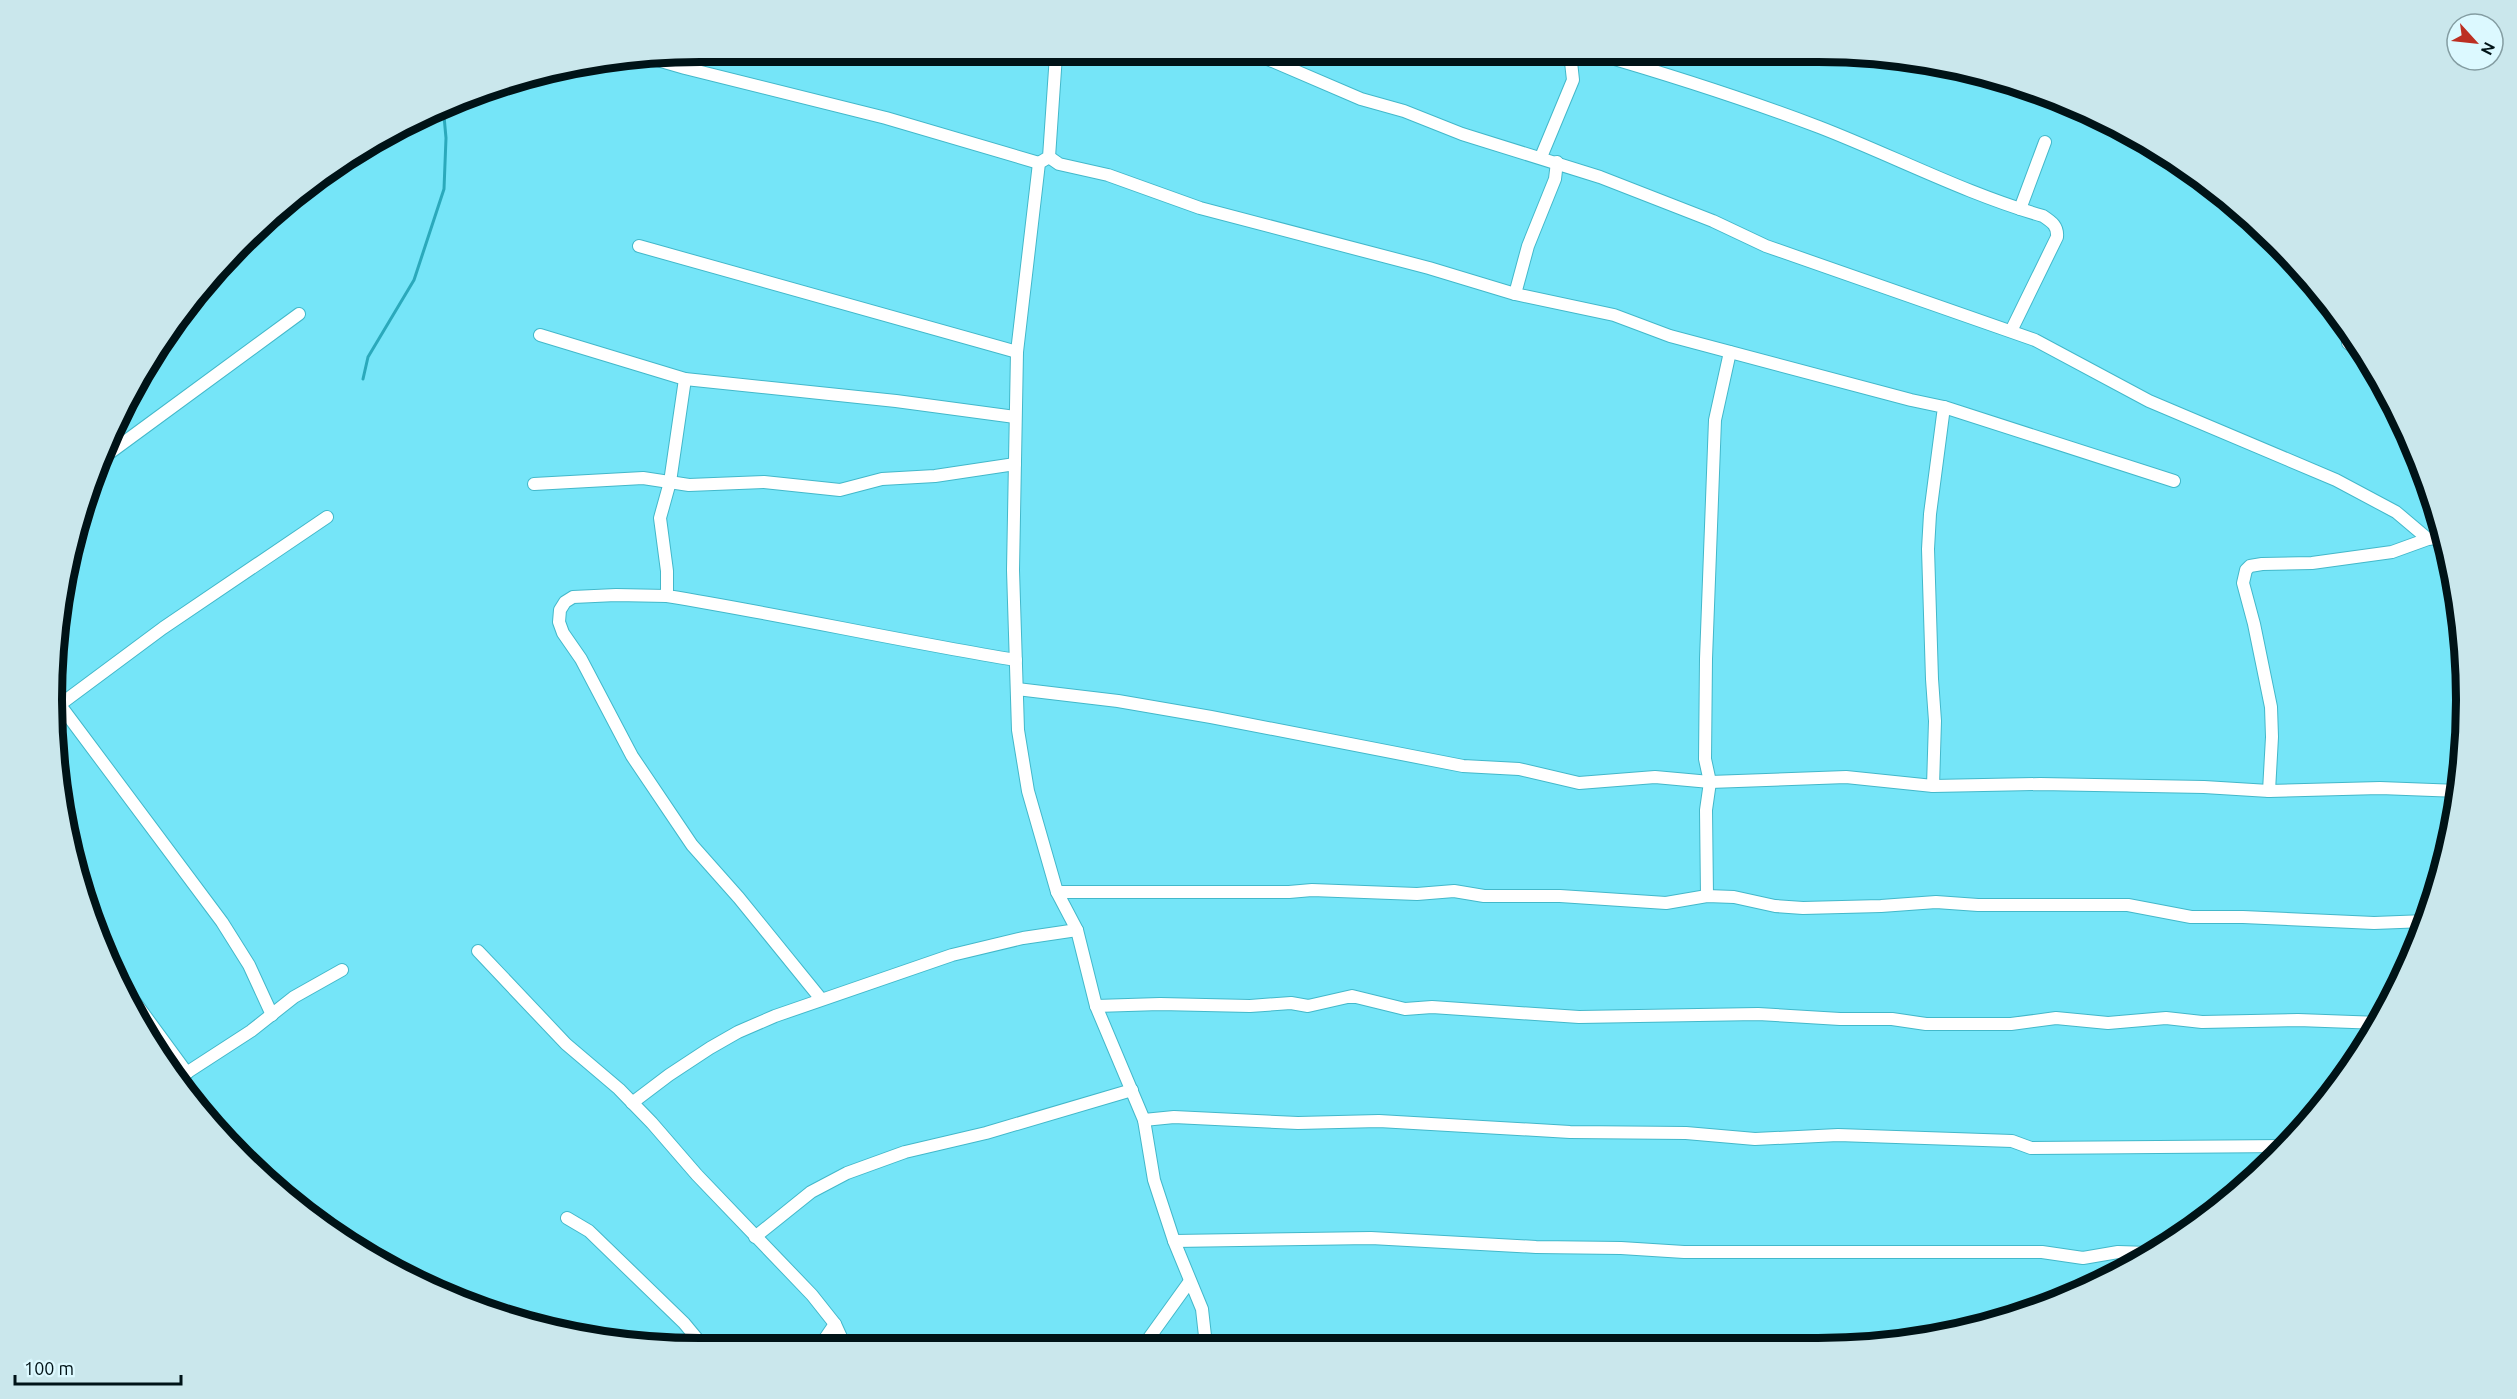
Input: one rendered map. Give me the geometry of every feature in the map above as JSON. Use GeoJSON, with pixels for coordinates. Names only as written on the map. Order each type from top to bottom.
{"type":"FeatureCollection","features":[{"type":"Feature","properties":{"kind":"street"},"geometry":{"type":"LineString","coordinates":[[1055,62],[1017,352],[1013,570],[1018,730],[1028,791],[1057,892],[1077,930],[1096,1006],[1144,1120],[1154,1180],[1174,1241],[1202,1309],[1205,1338]]}},
{"type":"Feature","properties":{"kind":"street"},"geometry":{"type":"LineString","coordinates":[[1275,62],[1361,99],[1404,111],[1462,134],[1600,177],[1713,221],[1766,246],[2035,340],[2158,405],[2336,480],[2396,512],[2428,539]]}},
{"type":"Feature","properties":{"kind":"street"},"geometry":{"type":"LineString","coordinates":[[1541,158],[1573,80],[1571,62]]}},
{"type":"Feature","properties":{"kind":"street"},"geometry":{"type":"LineString","coordinates":[[1626,62],[1693,81],[1809,124],[2020,209],[2043,216],[2052,222],[2058,231],[2057,237],[2011,331]]}},
{"type":"Feature","properties":{"kind":"street"},"geometry":{"type":"LineString","coordinates":[[668,63],[1108,175],[1200,208],[1406,262],[1515,294],[1614,315],[1670,336],[1944,407],[2175,481]]}},
{"type":"Feature","properties":{"kind":"street"},"geometry":{"type":"LineString","coordinates":[[2020,209],[2045,142]]}},
{"type":"Feature","properties":{"kind":"street"},"geometry":{"type":"LineString","coordinates":[[1515,294],[1528,246],[1555,179],[1557,162]]}},
{"type":"Feature","properties":{"kind":"street"},"geometry":{"type":"LineString","coordinates":[[639,246],[1017,352]]}},
{"type":"Feature","properties":{"kind":"street"},"geometry":{"type":"LineString","coordinates":[[112,451],[298,314]]}},
{"type":"Feature","properties":{"kind":"street"},"geometry":{"type":"LineString","coordinates":[[540,335],[686,379],[897,401],[1016,417]]}},
{"type":"Feature","properties":{"kind":"street"},"geometry":{"type":"LineString","coordinates":[[1707,896],[1706,810],[1710,782],[1705,759],[1706,658],[1715,420],[1730,352]]}},
{"type":"Feature","properties":{"kind":"street"},"geometry":{"type":"LineString","coordinates":[[667,596],[667,571],[660,518],[670,482],[686,379]]}},
{"type":"Feature","properties":{"kind":"street"},"geometry":{"type":"LineString","coordinates":[[1933,786],[1935,721],[1928,580],[1929,537],[1944,407]]}},
{"type":"Feature","properties":{"kind":"street"},"geometry":{"type":"LineString","coordinates":[[534,484],[644,478],[699,485],[764,482],[840,490],[882,479],[935,476],[1015,464]]}},
{"type":"Feature","properties":{"kind":"street"},"geometry":{"type":"LineString","coordinates":[[62,703],[163,628],[327,517]]}},
{"type":"Feature","properties":{"kind":"street"},"geometry":{"type":"LineString","coordinates":[[2269,791],[2271,707],[2243,583],[2246,570],[2250,566],[2262,564],[2312,563],[2392,552],[2435,538]]}},
{"type":"Feature","properties":{"kind":"street"},"geometry":{"type":"LineString","coordinates":[[821,999],[739,898],[692,845],[632,756],[581,659],[563,633],[559,622],[560,610],[565,602],[573,597],[667,596],[771,613],[838,629],[1016,660]]}},
{"type":"Feature","properties":{"kind":"street"},"geometry":{"type":"LineString","coordinates":[[1017,689],[1118,701],[1463,766],[1518,770],[1579,783],[1671,776],[1710,782],[1846,777],[1933,786],[2158,786],[2269,791],[2380,788],[2449,791]]}},
{"type":"Feature","properties":{"kind":"street"},"geometry":{"type":"LineString","coordinates":[[62,714],[222,922],[249,965],[272,1015]]}},
{"type":"Feature","properties":{"kind":"street"},"geometry":{"type":"LineString","coordinates":[[1057,892],[1289,892],[1312,890],[1417,894],[1454,891],[1484,896],[1560,897],[1665,903],[1707,896],[1734,897],[1775,906],[1803,908],[1936,902],[1978,905],[2128,905],[2191,917],[2374,923],[2416,921]]}},
{"type":"Feature","properties":{"kind":"street"},"geometry":{"type":"LineString","coordinates":[[632,1103],[669,1075],[738,1032],[821,999],[952,955],[1023,938],[1077,930]]}},
{"type":"Feature","properties":{"kind":"street"},"geometry":{"type":"LineString","coordinates":[[478,951],[566,1044],[632,1103],[755,1237],[812,1295],[836,1324],[842,1338]]}},
{"type":"Feature","properties":{"kind":"street"},"geometry":{"type":"LineString","coordinates":[[184,1075],[272,1015],[294,997],[342,970]]}},
{"type":"Feature","properties":{"kind":"street"},"geometry":{"type":"LineString","coordinates":[[1096,1006],[1160,1004],[1250,1006],[1291,1003],[1308,1006],[1352,996],[1405,1009],[1432,1007],[1579,1017],[1758,1014],[1840,1019],[1892,1019],[1926,1024],[2011,1024],[2056,1018],[2108,1023],[2166,1018],[2202,1022],[2298,1020],[2367,1023]]}},
{"type":"Feature","properties":{"kind":"street"},"geometry":{"type":"LineString","coordinates":[[755,1237],[811,1191],[847,1173],[905,1152],[986,1133],[1132,1090]]}},
{"type":"Feature","properties":{"kind":"street"},"geometry":{"type":"LineString","coordinates":[[1144,1120],[1174,1117],[1298,1123],[1379,1121],[1570,1132],[1686,1133],[1755,1139],[1849,1135],[2012,1141],[2031,1148],[2273,1146]]}},
{"type":"Feature","properties":{"kind":"street"},"geometry":{"type":"LineString","coordinates":[[567,1218],[590,1231],[684,1323],[696,1338]]}},
{"type":"Feature","properties":{"kind":"street"},"geometry":{"type":"LineString","coordinates":[[1174,1241],[1371,1238],[1684,1252],[2042,1252],[2083,1258],[2118,1252],[2135,1253]]}},
{"type":"Feature","properties":{"kind":"street"},"geometry":{"type":"LineString","coordinates":[[1149,1338],[1190,1281]]}},
{"type":"Feature","properties":{"kind":"street"},"geometry":{"type":"LineString","coordinates":[[826,1338],[836,1324]]}},
{"type":"Feature","properties":{"kind":"waterway"},"geometry":{"type":"LineString","coordinates":[[363,379],[368,357],[414,280],[444,189],[446,138],[444,115]]}}]}
